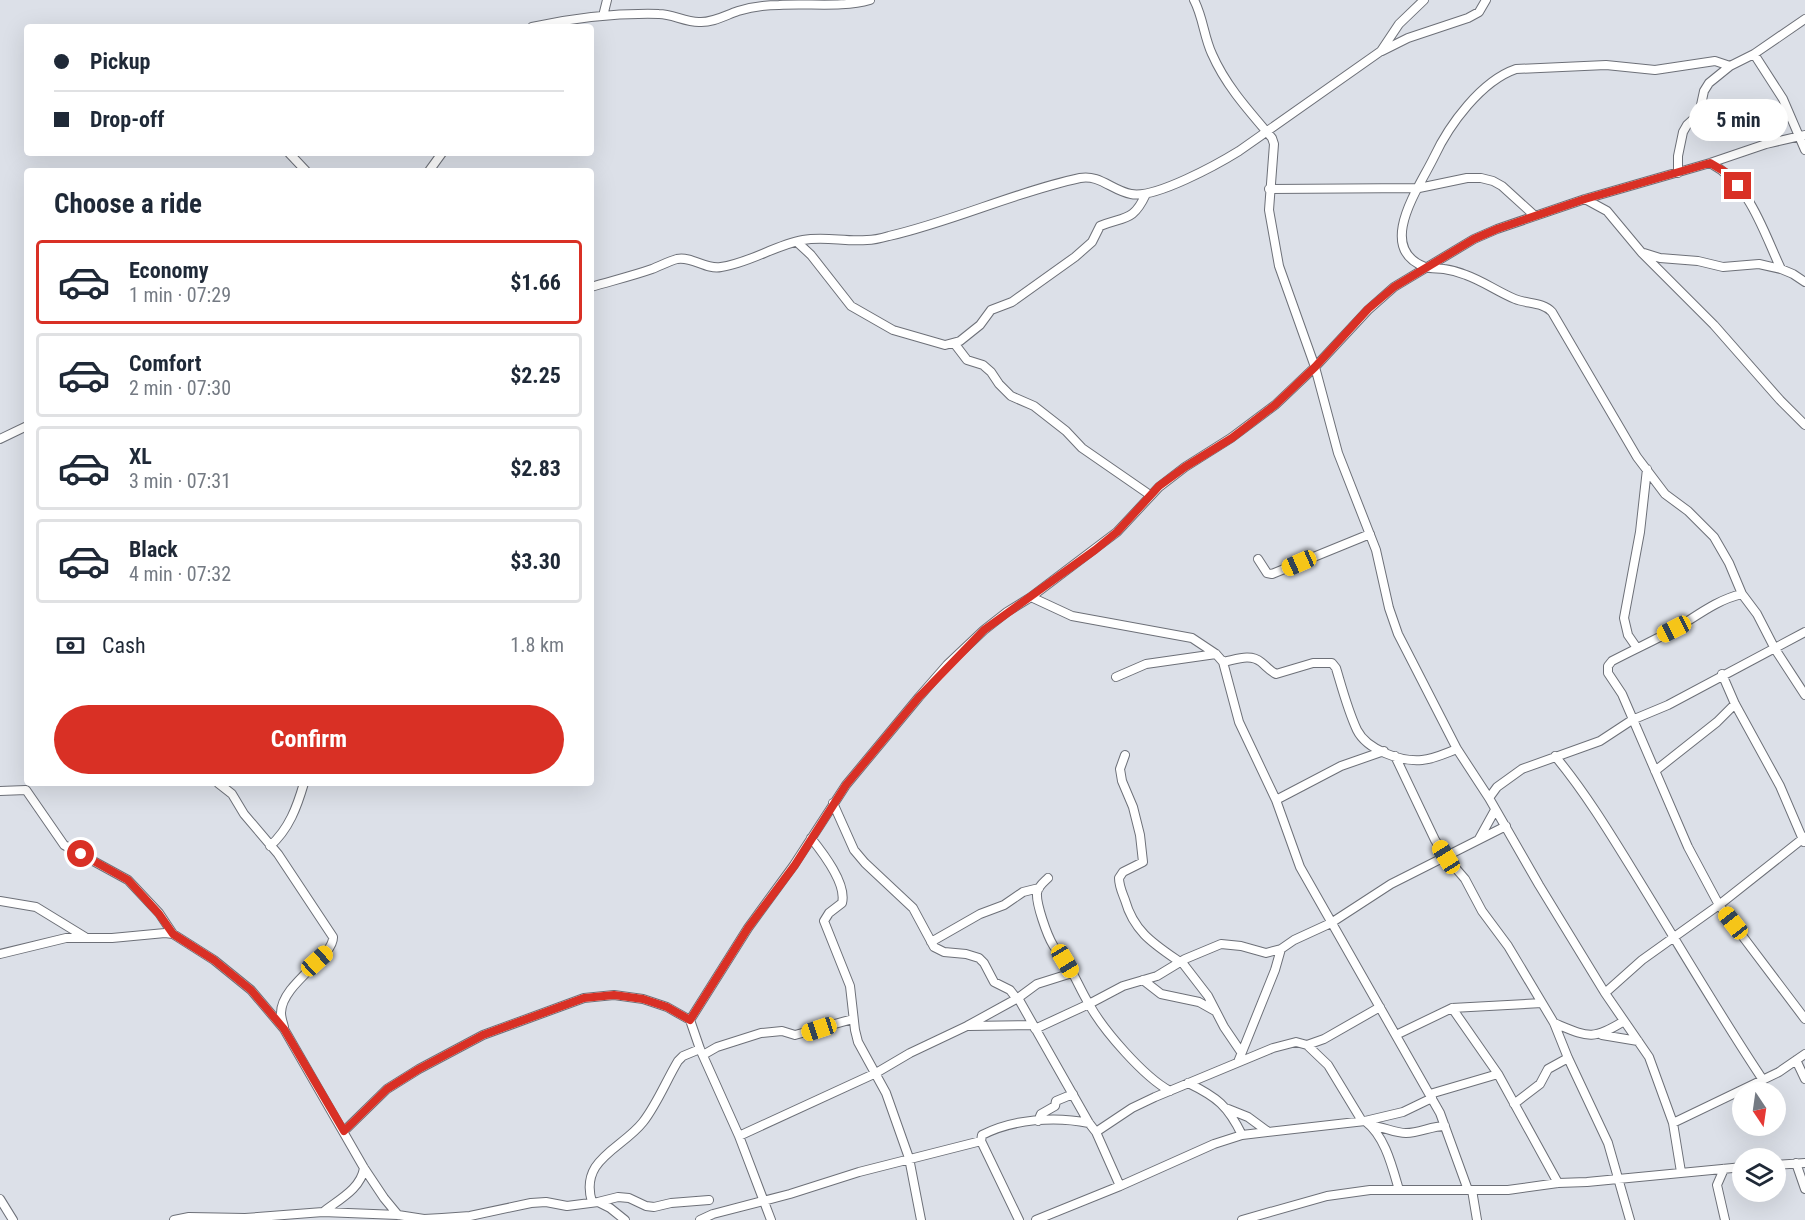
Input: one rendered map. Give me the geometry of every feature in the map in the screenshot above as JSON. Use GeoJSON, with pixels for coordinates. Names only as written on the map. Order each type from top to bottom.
{"type":"FeatureCollection","features":[{"type":"Feature","properties":{"kind":"street"},"geometry":{"type":"LineString","coordinates":[[603,16],[607,0]]}},
{"type":"Feature","properties":{"kind":"street"},"geometry":{"type":"LineString","coordinates":[[546,24],[603,16],[661,14],[700,22],[773,2],[856,4],[870,0]]}},
{"type":"Feature","properties":{"kind":"street"},"geometry":{"type":"LineString","coordinates":[[1194,0],[1211,51],[1224,79],[1272,138],[1274,150],[1269,210],[1279,266],[1315,367],[1338,453],[1370,534],[1398,634],[1457,749],[1490,798],[1539,885],[1605,993],[1649,1057],[1656,1083],[1673,1123],[1681,1172]]}},
{"type":"Feature","properties":{"kind":"street"},"geometry":{"type":"LineString","coordinates":[[1381,51],[1399,24],[1424,0]]}},
{"type":"Feature","properties":{"kind":"street"},"geometry":{"type":"LineString","coordinates":[[594,286],[677,259],[684,259],[707,267],[722,267],[797,242],[836,238],[866,240],[889,236],[1083,177],[1099,180],[1128,194],[1146,194],[1217,165],[1381,51],[1408,38],[1468,18],[1479,12],[1486,0]]}},
{"type":"Feature","properties":{"kind":"street"},"geometry":{"type":"LineString","coordinates":[[1678,173],[1678,156],[1683,132],[1699,114],[1704,91],[1709,83],[1730,66],[1754,54],[1805,19]]}},
{"type":"Feature","properties":{"kind":"street"},"geometry":{"type":"LineString","coordinates":[[1754,54],[1783,99],[1802,136],[1805,150]]}},
{"type":"Feature","properties":{"kind":"street"},"geometry":{"type":"LineString","coordinates":[[1730,66],[1715,61],[1654,70],[1606,65],[1516,69],[1506,73],[1466,107],[1450,127],[1410,204],[1400,238],[1411,258],[1426,267],[1466,275],[1524,303],[1547,307],[1559,323],[1630,446],[1665,494],[1688,511],[1714,537],[1729,563],[1742,594],[1757,614],[1775,650],[1805,695]]}},
{"type":"Feature","properties":{"kind":"street"},"geometry":{"type":"LineString","coordinates":[[690,1020],[748,928],[795,865],[833,803],[948,665],[984,630],[1117,532],[1150,495],[1185,467],[1232,438],[1275,405],[1315,367],[1368,309],[1394,287],[1474,239],[1535,216],[1766,144],[1802,136]]}},
{"type":"Feature","properties":{"kind":"street"},"geometry":{"type":"LineString","coordinates":[[293,156],[303,168]]}},
{"type":"Feature","properties":{"kind":"street"},"geometry":{"type":"LineString","coordinates":[[1710,163],[1727,173],[1750,202],[1781,268]]}},
{"type":"Feature","properties":{"kind":"street"},"geometry":{"type":"LineString","coordinates":[[1269,189],[1419,188],[1467,178],[1481,178],[1502,186],[1535,216]]}},
{"type":"Feature","properties":{"kind":"street"},"geometry":{"type":"LineString","coordinates":[[797,242],[811,255],[851,306],[893,330],[942,345],[954,344],[980,325],[991,310],[1012,302],[1075,257],[1092,242],[1100,226],[1128,217],[1140,207],[1146,194]]}},
{"type":"Feature","properties":{"kind":"street"},"geometry":{"type":"LineString","coordinates":[[1585,199],[1607,211],[1642,253],[1714,325],[1805,425]]}},
{"type":"Feature","properties":{"kind":"street"},"geometry":{"type":"LineString","coordinates":[[1642,253],[1660,258],[1698,261],[1723,267],[1759,264],[1781,268],[1805,282]]}},
{"type":"Feature","properties":{"kind":"street"},"geometry":{"type":"LineString","coordinates":[[954,344],[968,360],[983,365],[991,372],[1011,396],[1034,406],[1066,431],[1082,448],[1150,495]]}},
{"type":"Feature","properties":{"kind":"street"},"geometry":{"type":"LineString","coordinates":[[0,439],[24,427]]}},
{"type":"Feature","properties":{"kind":"street"},"geometry":{"type":"LineString","coordinates":[[1637,648],[1628,635],[1624,618],[1640,532],[1647,469]]}},
{"type":"Feature","properties":{"kind":"street"},"geometry":{"type":"LineString","coordinates":[[1258,559],[1267,573],[1272,574],[1370,534]]}},
{"type":"Feature","properties":{"kind":"street"},"geometry":{"type":"LineString","coordinates":[[1742,594],[1726,598],[1674,629],[1612,661],[1608,666],[1608,673],[1622,694],[1688,847],[1719,905],[1805,1019]]}},
{"type":"Feature","properties":{"kind":"street"},"geometry":{"type":"LineString","coordinates":[[1031,597],[1072,616],[1192,638],[1223,662],[1239,722],[1276,800],[1300,867],[1431,1096],[1470,1190],[1477,1220]]}},
{"type":"Feature","properties":{"kind":"street"},"geometry":{"type":"LineString","coordinates":[[1490,798],[1497,787],[1512,774],[1600,741],[1632,720],[1668,705],[1722,674],[1775,650],[1805,632]]}},
{"type":"Feature","properties":{"kind":"street"},"geometry":{"type":"LineString","coordinates":[[1116,677],[1146,664],[1215,654]]}},
{"type":"Feature","properties":{"kind":"street"},"geometry":{"type":"LineString","coordinates":[[1223,662],[1254,658],[1276,674],[1313,663],[1332,663],[1336,668],[1358,731],[1367,743],[1395,756],[1424,760],[1457,749]]}},
{"type":"Feature","properties":{"kind":"street"},"geometry":{"type":"LineString","coordinates":[[1605,993],[1642,960],[1804,840],[1780,786],[1735,704],[1722,674]]}},
{"type":"Feature","properties":{"kind":"street"},"geometry":{"type":"LineString","coordinates":[[1655,771],[1717,723],[1735,704]]}},
{"type":"Feature","properties":{"kind":"street"},"geometry":{"type":"LineString","coordinates":[[1276,800],[1341,766],[1384,751]]}},
{"type":"Feature","properties":{"kind":"street"},"geometry":{"type":"LineString","coordinates":[[1125,755],[1120,769],[1122,782],[1133,807],[1143,860],[1141,864],[1123,872],[1119,878],[1127,909],[1140,931],[1181,962],[1208,996],[1224,1027],[1241,1052]]}},
{"type":"Feature","properties":{"kind":"street"},"geometry":{"type":"LineString","coordinates":[[1395,756],[1423,816],[1446,857],[1465,879],[1482,910],[1508,946],[1554,1023],[1608,1143],[1630,1220]]}},
{"type":"Feature","properties":{"kind":"street"},"geometry":{"type":"LineString","coordinates":[[1555,756],[1576,782],[1675,937],[1722,1020],[1763,1080]]}},
{"type":"Feature","properties":{"kind":"street"},"geometry":{"type":"LineString","coordinates":[[222,786],[232,794],[244,814],[278,854],[315,912],[331,932],[333,941],[331,946],[286,998],[281,1013],[284,1029]]}},
{"type":"Feature","properties":{"kind":"street"},"geometry":{"type":"LineString","coordinates":[[270,846],[290,823],[303,786]]}},
{"type":"Feature","properties":{"kind":"street"},"geometry":{"type":"LineString","coordinates":[[0,791],[26,790],[64,845],[128,880],[159,914],[173,934],[207,955],[251,990],[284,1029],[364,1168],[398,1215]]}},
{"type":"Feature","properties":{"kind":"street"},"geometry":{"type":"LineString","coordinates":[[833,803],[854,850],[913,908],[938,950],[979,958],[994,982],[1010,990],[1017,998],[1095,1132],[1120,1186]]}},
{"type":"Feature","properties":{"kind":"street"},"geometry":{"type":"LineString","coordinates":[[1479,839],[1495,810]]}},
{"type":"Feature","properties":{"kind":"street"},"geometry":{"type":"LineString","coordinates":[[967,1026],[1034,1027],[1089,1004],[1123,986],[1157,976],[1221,944],[1241,946],[1266,953],[1281,949],[1294,940],[1331,923],[1391,884],[1506,826]]}},
{"type":"Feature","properties":{"kind":"street"},"geometry":{"type":"LineString","coordinates":[[811,838],[827,858],[843,896],[839,907],[824,921],[850,986],[858,1042],[886,1093],[909,1158],[921,1220]]}},
{"type":"Feature","properties":{"kind":"street"},"geometry":{"type":"LineString","coordinates":[[1048,878],[1037,894],[1050,938],[1102,1023],[1136,1063],[1162,1087],[1170,1091]]}},
{"type":"Feature","properties":{"kind":"street"},"geometry":{"type":"LineString","coordinates":[[932,942],[980,914],[1004,905],[1023,892],[1039,888]]}},
{"type":"Feature","properties":{"kind":"street"},"geometry":{"type":"LineString","coordinates":[[0,901],[36,907],[87,938]]}},
{"type":"Feature","properties":{"kind":"street"},"geometry":{"type":"LineString","coordinates":[[0,954],[51,940],[173,934]]}},
{"type":"Feature","properties":{"kind":"street"},"geometry":{"type":"LineString","coordinates":[[1238,1062],[1275,970],[1281,949]]}},
{"type":"Feature","properties":{"kind":"street"},"geometry":{"type":"LineString","coordinates":[[739,1136],[876,1073],[910,1053],[967,1026],[1037,984],[1072,973]]}},
{"type":"Feature","properties":{"kind":"street"},"geometry":{"type":"LineString","coordinates":[[1143,980],[1161,994],[1199,1002],[1215,1011]]}},
{"type":"Feature","properties":{"kind":"street"},"geometry":{"type":"LineString","coordinates":[[344,1131],[387,1089],[483,1035],[584,998],[614,995],[643,999],[667,1007],[690,1020],[739,1136],[771,1220]]}},
{"type":"Feature","properties":{"kind":"street"},"geometry":{"type":"LineString","coordinates":[[1396,1035],[1452,1008],[1542,1003]]}},
{"type":"Feature","properties":{"kind":"street"},"geometry":{"type":"LineString","coordinates":[[1307,1045],[1324,1039],[1380,1007]]}},
{"type":"Feature","properties":{"kind":"street"},"geometry":{"type":"LineString","coordinates":[[1452,1008],[1498,1074],[1558,1183]]}},
{"type":"Feature","properties":{"kind":"street"},"geometry":{"type":"LineString","coordinates":[[625,1220],[610,1208],[595,1202],[588,1181],[603,1157],[642,1123],[683,1056],[761,1033],[782,1031],[795,1035],[853,1019]]}},
{"type":"Feature","properties":{"kind":"street"},"geometry":{"type":"LineString","coordinates":[[1602,1035],[1624,1021]]}},
{"type":"Feature","properties":{"kind":"street"},"geometry":{"type":"LineString","coordinates":[[1554,1023],[1589,1035],[1638,1041]]}},
{"type":"Feature","properties":{"kind":"street"},"geometry":{"type":"LineString","coordinates":[[1095,1132],[1132,1108],[1238,1062],[1296,1041],[1307,1045],[1328,1065],[1363,1121],[1372,1126],[1407,1133],[1445,1126]]}},
{"type":"Feature","properties":{"kind":"street"},"geometry":{"type":"LineString","coordinates":[[1673,1123],[1779,1072],[1805,1054]]}},
{"type":"Feature","properties":{"kind":"street"},"geometry":{"type":"LineString","coordinates":[[1514,1104],[1540,1084],[1548,1070],[1568,1058]]}},
{"type":"Feature","properties":{"kind":"street"},"geometry":{"type":"LineString","coordinates":[[1796,1060],[1805,1079]]}},
{"type":"Feature","properties":{"kind":"street"},"geometry":{"type":"LineString","coordinates":[[1036,1220],[1242,1135],[1363,1121],[1403,1112],[1431,1096],[1498,1074]]}},
{"type":"Feature","properties":{"kind":"street"},"geometry":{"type":"LineString","coordinates":[[1188,1083],[1214,1096],[1228,1109],[1242,1135]]}},
{"type":"Feature","properties":{"kind":"street"},"geometry":{"type":"LineString","coordinates":[[1038,1121],[1041,1114],[1055,1106],[1056,1101],[1073,1094]]}},
{"type":"Feature","properties":{"kind":"street"},"geometry":{"type":"LineString","coordinates":[[1228,1109],[1248,1117],[1267,1131]]}},
{"type":"Feature","properties":{"kind":"street"},"geometry":{"type":"LineString","coordinates":[[1019,1220],[981,1141],[982,1136],[989,1132],[1038,1121],[1069,1119],[1089,1123]]}},
{"type":"Feature","properties":{"kind":"street"},"geometry":{"type":"LineString","coordinates":[[1372,1126],[1388,1155],[1399,1190]]}},
{"type":"Feature","properties":{"kind":"street"},"geometry":{"type":"LineString","coordinates":[[699,1220],[725,1210],[764,1201],[909,1158],[981,1141]]}},
{"type":"Feature","properties":{"kind":"street"},"geometry":{"type":"LineString","coordinates":[[1796,1163],[1805,1190]]}},
{"type":"Feature","properties":{"kind":"street"},"geometry":{"type":"LineString","coordinates":[[1786,1164],[1805,1163]]}},
{"type":"Feature","properties":{"kind":"street"},"geometry":{"type":"LineString","coordinates":[[323,1212],[348,1194],[364,1173],[364,1168]]}},
{"type":"Feature","properties":{"kind":"street"},"geometry":{"type":"LineString","coordinates":[[1242,1220],[1326,1196],[1370,1190],[1508,1190],[1558,1183],[1732,1168]]}},
{"type":"Feature","properties":{"kind":"street"},"geometry":{"type":"LineString","coordinates":[[1724,1169],[1717,1185],[1725,1220]]}},
{"type":"Feature","properties":{"kind":"street"},"geometry":{"type":"LineString","coordinates":[[174,1220],[189,1217],[245,1218],[323,1212],[398,1215],[424,1219],[470,1216],[531,1203],[546,1202],[567,1206],[618,1197],[629,1198],[654,1207],[671,1203],[709,1200]]}},
{"type":"Feature","properties":{"kind":"street"},"geometry":{"type":"LineString","coordinates":[[0,1199],[13,1220]]}},
{"type":"Feature","properties":{"kind":"route"},"geometry":{"type":"LineString","coordinates":[[81,854],[128,880],[167,923],[173,934],[214,960],[251,990],[284,1029],[344,1131],[387,1089],[419,1069],[483,1035],[584,998],[614,995],[643,999],[667,1007],[690,1020],[748,928],[795,865],[846,785],[948,665],[984,630],[1117,532],[1159,486],[1232,438],[1275,405],[1315,367],[1368,309],[1394,287],[1474,239],[1585,199],[1710,163],[1727,173],[1738,186]]}}]}
